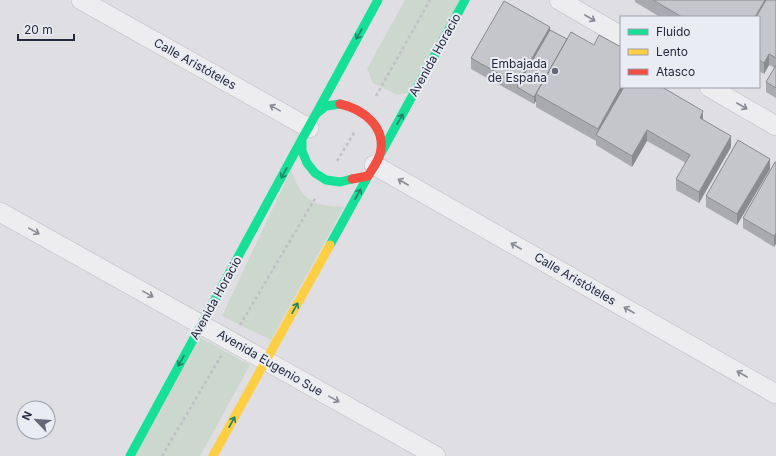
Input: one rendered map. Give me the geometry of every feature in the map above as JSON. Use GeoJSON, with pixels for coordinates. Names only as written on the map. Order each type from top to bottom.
{"type":"FeatureCollection","features":[{"type":"Feature","properties":{"kind":"street","name":"Calle Aristóteles"},"geometry":{"type":"LineString","coordinates":[[81,0],[309,127]]}},
{"type":"Feature","properties":{"kind":"street","name":"Avenida Horacio"},"geometry":{"type":"LineString","coordinates":[[130,456],[378,0]]}},
{"type":"Feature","properties":{"kind":"street","name":"Avenida Horacio"},"geometry":{"type":"LineString","coordinates":[[213,456],[465,0]]}},
{"type":"Feature","properties":{"kind":"street"},"geometry":{"type":"LineString","coordinates":[[559,0],[620,35]]}},
{"type":"Feature","properties":{"kind":"street"},"geometry":{"type":"LineString","coordinates":[[711,88],[776,126]]}},
{"type":"Feature","properties":{"kind":"street"},"geometry":{"type":"LineString","coordinates":[[340,104],[354,106],[366,113],[375,124],[379,138],[374,165],[340,182],[326,180],[315,173],[307,163],[302,151],[309,127],[326,106],[340,104]]}},
{"type":"Feature","properties":{"kind":"street","name":"Calle Aristóteles"},"geometry":{"type":"LineString","coordinates":[[374,165],[776,394]]}},
{"type":"Feature","properties":{"kind":"street","name":"Avenida Eugenio Sue"},"geometry":{"type":"LineString","coordinates":[[0,212],[436,456]]}},
{"type":"Feature","properties":{"kind":"path"},"geometry":{"type":"LineString","coordinates":[[162,456],[366,113],[430,0]]}},
{"type":"Feature","properties":{"kind":"shaded area"},"geometry":{"type":"Polygon","coordinates":[[[405,0],[466,0],[412,92],[398,95],[373,83],[367,69],[405,0]]]}},
{"type":"Feature","properties":{"kind":"shaded area"},"geometry":{"type":"Polygon","coordinates":[[[291,170],[300,189],[310,200],[323,205],[344,207],[271,340],[222,316],[291,170]]]}},
{"type":"Feature","properties":{"kind":"shaded area"},"geometry":{"type":"Polygon","coordinates":[[[199,337],[250,365],[200,456],[134,456],[199,337]]]}},
{"type":"Feature","properties":{"kind":"building"},"geometry":{"type":"Polygon","coordinates":[[[653,0],[765,0],[756,16],[680,16],[653,0]]]}},
{"type":"Feature","properties":{"kind":"building"},"geometry":{"type":"Polygon","coordinates":[[[766,0],[776,0],[776,58],[769,54],[764,63],[760,61],[760,16],[757,16],[766,0]]]}},
{"type":"Feature","properties":{"kind":"building"},"geometry":{"type":"Polygon","coordinates":[[[504,1],[550,27],[517,84],[471,58],[504,1]]]}},
{"type":"Feature","properties":{"kind":"building"},"geometry":{"type":"Polygon","coordinates":[[[550,30],[567,39],[534,97],[517,87],[550,30]]]}},
{"type":"Feature","properties":{"kind":"building"},"geometry":{"type":"Polygon","coordinates":[[[571,32],[594,45],[599,35],[620,46],[620,88],[598,129],[536,94],[571,32]]]}},
{"type":"Feature","properties":{"kind":"building"},"geometry":{"type":"Polygon","coordinates":[[[776,65],[776,88],[766,82],[776,65]]]}},
{"type":"Feature","properties":{"kind":"building"},"geometry":{"type":"Polygon","coordinates":[[[623,88],[664,88],[703,111],[700,118],[731,136],[699,192],[676,179],[690,155],[647,130],[632,156],[596,135],[623,88]]]}},
{"type":"Feature","properties":{"kind":"building"},"geometry":{"type":"Polygon","coordinates":[[[738,140],[770,159],[737,214],[706,196],[738,140]]]}},
{"type":"Feature","properties":{"kind":"building"},"geometry":{"type":"Polygon","coordinates":[[[775,162],[776,233],[774,236],[743,218],[775,162]]]}},
{"type":"Feature","properties":{"kind":"traffic: fast"},"geometry":{"type":"LineString","coordinates":[[316,114],[378,0]]}},
{"type":"Feature","properties":{"kind":"traffic: fast"},"geometry":{"type":"LineString","coordinates":[[381,153],[465,0]]}},
{"type":"Feature","properties":{"kind":"traffic: fast"},"geometry":{"type":"LineString","coordinates":[[340,104],[326,106],[316,114],[302,139],[302,151],[307,163],[315,173],[326,180],[340,182],[352,179]]}},
{"type":"Feature","properties":{"kind":"traffic: fast"},"geometry":{"type":"LineString","coordinates":[[130,456],[302,139]]}},
{"type":"Feature","properties":{"kind":"traffic: fast"},"geometry":{"type":"LineString","coordinates":[[330,245],[368,176]]}},
{"type":"Feature","properties":{"kind":"traffic: slow"},"geometry":{"type":"LineString","coordinates":[[213,456],[330,245]]}},
{"type":"Feature","properties":{"kind":"traffic: jam"},"geometry":{"type":"LineString","coordinates":[[340,104],[349,106],[365,115],[371,121],[380,136],[380,154],[368,176],[352,179]]}},
{"type":"Feature","properties":{"kind":"place","name":"Embajada de España"},"geometry":{"type":"Point","coordinates":[555,71]}}]}
